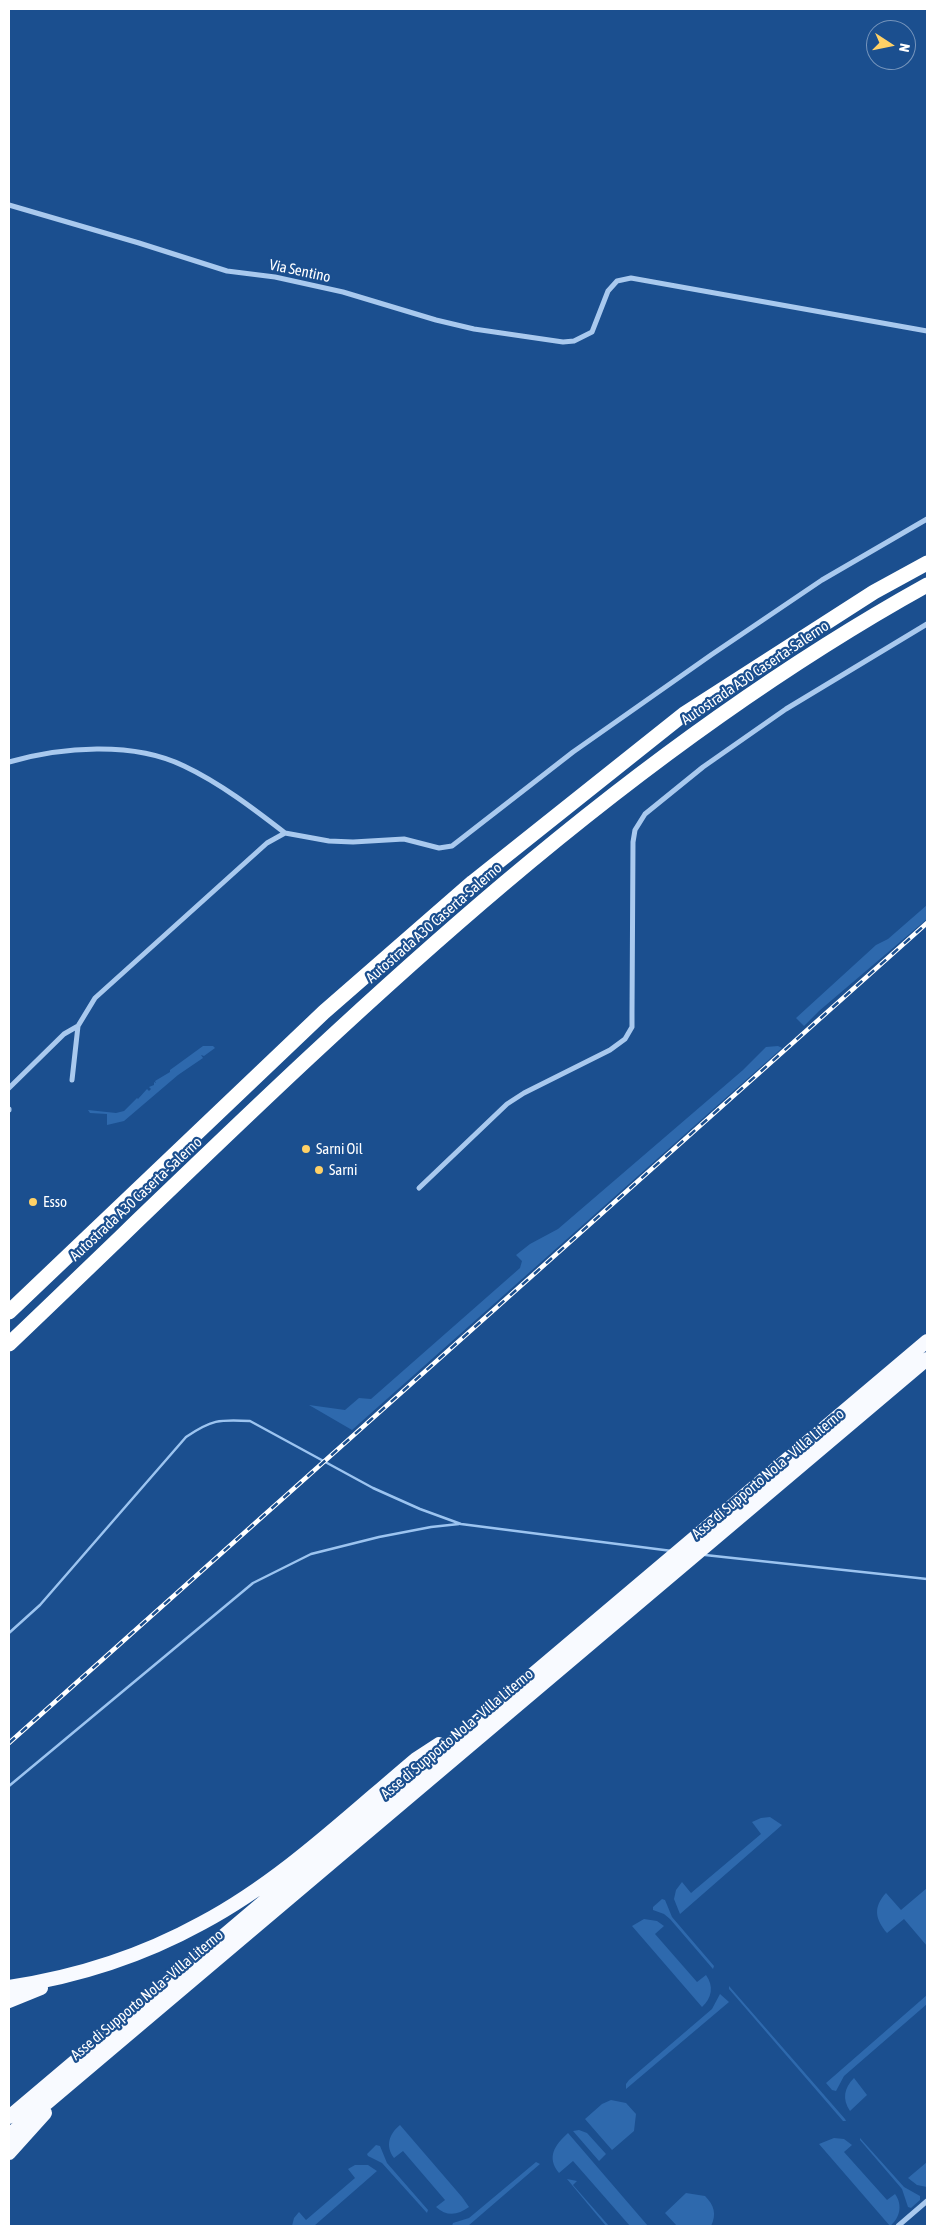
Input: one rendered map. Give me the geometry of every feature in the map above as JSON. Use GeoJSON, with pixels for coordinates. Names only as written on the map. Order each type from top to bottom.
{"type":"FeatureCollection","features":[{"type":"Feature","properties":{"kind":"highway","name":"Autostrada A30 Caserta-Salerno"},"geometry":{"type":"LineString","coordinates":[[9,1312],[324,1012],[473,882],[684,714],[874,592],[927,563]]}},
{"type":"Feature","properties":{"kind":"highway","name":"Autostrada A30 Caserta-Salerno"},"geometry":{"type":"LineString","coordinates":[[9,1344],[342,1028],[445,934],[549,846],[720,714],[887,607],[927,585]]}},
{"type":"Feature","properties":{"kind":"highway","name":"Asse di Supporto Nola - Villa Literno"},"geometry":{"type":"LineString","coordinates":[[9,2117],[927,1341]]}},
{"type":"Feature","properties":{"kind":"highway","name":"Asse di Supporto Nola - Villa Literno"},"geometry":{"type":"LineString","coordinates":[[9,2136],[65,2086],[746,1514],[927,1359]]}},
{"type":"Feature","properties":{"kind":"highway"},"geometry":{"type":"LineString","coordinates":[[9,2001],[74,1974],[131,1956],[204,1922],[236,1902],[309,1849],[416,1759],[513,1691]]}},
{"type":"Feature","properties":{"kind":"highway"},"geometry":{"type":"LineString","coordinates":[[9,1987],[74,1974]]}},
{"type":"Feature","properties":{"kind":"highway"},"geometry":{"type":"LineString","coordinates":[[9,2153],[46,2112],[65,2086]]}},
{"type":"Feature","properties":{"kind":"street","name":"Via Sentino"},"geometry":{"type":"LineString","coordinates":[[9,206],[223,270],[274,277],[343,292],[436,320],[491,332],[563,342],[574,341],[589,335],[598,320],[608,291],[617,281],[631,278],[927,331]]}},
{"type":"Feature","properties":{"kind":"street"},"geometry":{"type":"LineString","coordinates":[[9,762],[69,750],[89,748],[124,750],[183,765],[232,794],[286,833],[329,841],[353,842],[404,839],[439,848],[452,846],[573,752],[711,655],[822,580],[927,519]]}},
{"type":"Feature","properties":{"kind":"street"},"geometry":{"type":"LineString","coordinates":[[418,1188],[508,1104],[554,1077],[610,1050],[630,1034],[632,1013],[633,842],[635,830],[645,814],[703,767],[786,709],[927,624]]}},
{"type":"Feature","properties":{"kind":"street"},"geometry":{"type":"LineString","coordinates":[[72,1080],[78,1026],[95,998],[246,860],[268,843],[286,833]]}},
{"type":"Feature","properties":{"kind":"street"},"geometry":{"type":"LineString","coordinates":[[9,1088],[64,1034],[78,1026]]}},
{"type":"Feature","properties":{"kind":"street"},"geometry":{"type":"LineString","coordinates":[[898,2226],[927,2201]]}},
{"type":"Feature","properties":{"kind":"shaded area"},"geometry":{"type":"Polygon","coordinates":[[[927,905],[927,919],[804,1026],[796,1018],[876,945],[888,939],[927,905]]]}},
{"type":"Feature","properties":{"kind":"shaded area"},"geometry":{"type":"Polygon","coordinates":[[[203,1046],[213,1046],[215,1048],[204,1056],[201,1055],[203,1058],[178,1075],[124,1121],[107,1125],[107,1114],[90,1113],[88,1110],[116,1113],[124,1111],[147,1089],[149,1091],[151,1089],[149,1087],[154,1085],[154,1082],[156,1083],[155,1081],[170,1072],[170,1070],[203,1046]]]}},
{"type":"Feature","properties":{"kind":"shaded area"},"geometry":{"type":"Polygon","coordinates":[[[778,1046],[782,1048],[352,1430],[309,1405],[345,1410],[359,1398],[371,1399],[520,1268],[522,1261],[516,1255],[530,1244],[558,1229],[743,1070],[766,1047],[778,1046]]]}},
{"type":"Feature","properties":{"kind":"shaded area"},"geometry":{"type":"Polygon","coordinates":[[[770,1817],[782,1825],[680,1914],[674,1899],[676,1890],[682,1882],[691,1893],[761,1834],[752,1822],[770,1817]]]}},
{"type":"Feature","properties":{"kind":"shaded area"},"geometry":{"type":"Polygon","coordinates":[[[927,1888],[927,1946],[904,1919],[887,1933],[880,1923],[877,1913],[879,1903],[886,1893],[901,1910],[927,1888]]]}},
{"type":"Feature","properties":{"kind":"shaded area"},"geometry":{"type":"Polygon","coordinates":[[[662,1899],[665,1900],[672,1917],[714,1966],[713,1969],[670,1919],[664,1914],[653,1910],[653,1907],[662,1899]]]}},
{"type":"Feature","properties":{"kind":"shaded area"},"geometry":{"type":"Polygon","coordinates":[[[644,1919],[657,1921],[664,1926],[655,1934],[697,1982],[706,1975],[709,1979],[710,1996],[702,2007],[632,1926],[644,1919]]]}},
{"type":"Feature","properties":{"kind":"shaded area"},"geometry":{"type":"Polygon","coordinates":[[[729,1986],[846,2121],[843,2121],[729,1989],[729,1986]]]}},
{"type":"Feature","properties":{"kind":"shaded area"},"geometry":{"type":"Polygon","coordinates":[[[720,1994],[729,2002],[626,2089],[626,2084],[629,2080],[712,2009],[720,1994]]]}},
{"type":"Feature","properties":{"kind":"shaded area"},"geometry":{"type":"Polygon","coordinates":[[[927,1995],[927,2004],[844,2076],[836,2091],[832,2090],[826,2083],[927,1995]]]}},
{"type":"Feature","properties":{"kind":"shaded area"},"geometry":{"type":"Polygon","coordinates":[[[854,2078],[867,2095],[850,2111],[847,2107],[845,2094],[854,2078]]]}},
{"type":"Feature","properties":{"kind":"shaded area"},"geometry":{"type":"Polygon","coordinates":[[[611,2100],[626,2103],[636,2114],[634,2131],[612,2150],[585,2119],[602,2104],[611,2100]]]}},
{"type":"Feature","properties":{"kind":"shaded area"},"geometry":{"type":"Polygon","coordinates":[[[400,2125],[469,2207],[461,2212],[452,2214],[440,2210],[436,2207],[445,2200],[403,2151],[394,2158],[389,2145],[393,2132],[400,2125]]]}},
{"type":"Feature","properties":{"kind":"shaded area"},"geometry":{"type":"Polygon","coordinates":[[[579,2130],[587,2133],[606,2154],[599,2161],[573,2131],[579,2130]]]}},
{"type":"Feature","properties":{"kind":"shaded area"},"geometry":{"type":"Polygon","coordinates":[[[568,2133],[648,2226],[630,2226],[573,2161],[559,2173],[553,2162],[553,2156],[559,2142],[568,2133]]]}},
{"type":"Feature","properties":{"kind":"shaded area"},"geometry":{"type":"Polygon","coordinates":[[[834,2138],[844,2139],[852,2145],[844,2152],[887,2200],[895,2194],[900,2207],[896,2219],[890,2226],[819,2144],[834,2138]]]}},
{"type":"Feature","properties":{"kind":"shaded area"},"geometry":{"type":"Polygon","coordinates":[[[860,2138],[904,2187],[920,2196],[920,2200],[911,2208],[908,2207],[902,2189],[860,2138]]]}},
{"type":"Feature","properties":{"kind":"shaded area"},"geometry":{"type":"Polygon","coordinates":[[[376,2145],[380,2146],[387,2163],[428,2210],[427,2213],[382,2163],[368,2156],[367,2154],[376,2145]]]}},
{"type":"Feature","properties":{"kind":"shaded area"},"geometry":{"type":"Polygon","coordinates":[[[536,2162],[540,2164],[468,2226],[452,2226],[453,2223],[469,2218],[536,2162]]]}},
{"type":"Feature","properties":{"kind":"shaded area"},"geometry":{"type":"Polygon","coordinates":[[[927,2162],[927,2187],[917,2185],[908,2178],[927,2162]]]}},
{"type":"Feature","properties":{"kind":"shaded area"},"geometry":{"type":"Polygon","coordinates":[[[355,2165],[368,2165],[377,2171],[314,2226],[292,2226],[294,2218],[299,2212],[306,2220],[355,2178],[348,2169],[355,2165]]]}},
{"type":"Feature","properties":{"kind":"shaded area"},"geometry":{"type":"Polygon","coordinates":[[[567,2179],[577,2181],[573,2185],[609,2226],[606,2226],[567,2179]]]}},
{"type":"Feature","properties":{"kind":"shaded area"},"geometry":{"type":"Polygon","coordinates":[[[686,2193],[705,2196],[708,2199],[714,2214],[711,2226],[677,2226],[665,2213],[686,2193]]]}},
{"type":"Feature","properties":{"kind":"waterway"},"geometry":{"type":"LineString","coordinates":[[9,1633],[40,1605],[186,1437],[209,1424],[230,1420],[250,1421],[373,1488],[420,1509],[461,1524],[672,1551]]}},
{"type":"Feature","properties":{"kind":"waterway"},"geometry":{"type":"LineString","coordinates":[[9,1786],[253,1583],[311,1554],[379,1537],[431,1527],[459,1524]]}},
{"type":"Feature","properties":{"kind":"waterway"},"geometry":{"type":"LineString","coordinates":[[705,1555],[927,1579]]}},
{"type":"Feature","properties":{"kind":"railway"},"geometry":{"type":"LineString","coordinates":[[9,1743],[927,923]]}},
{"type":"Feature","properties":{"kind":"place","name":"Sarni Oil"},"geometry":{"type":"Point","coordinates":[306,1149]}},
{"type":"Feature","properties":{"kind":"place","name":"Sarni"},"geometry":{"type":"Point","coordinates":[319,1170]}},
{"type":"Feature","properties":{"kind":"place","name":"Esso"},"geometry":{"type":"Point","coordinates":[33,1202]}}]}
